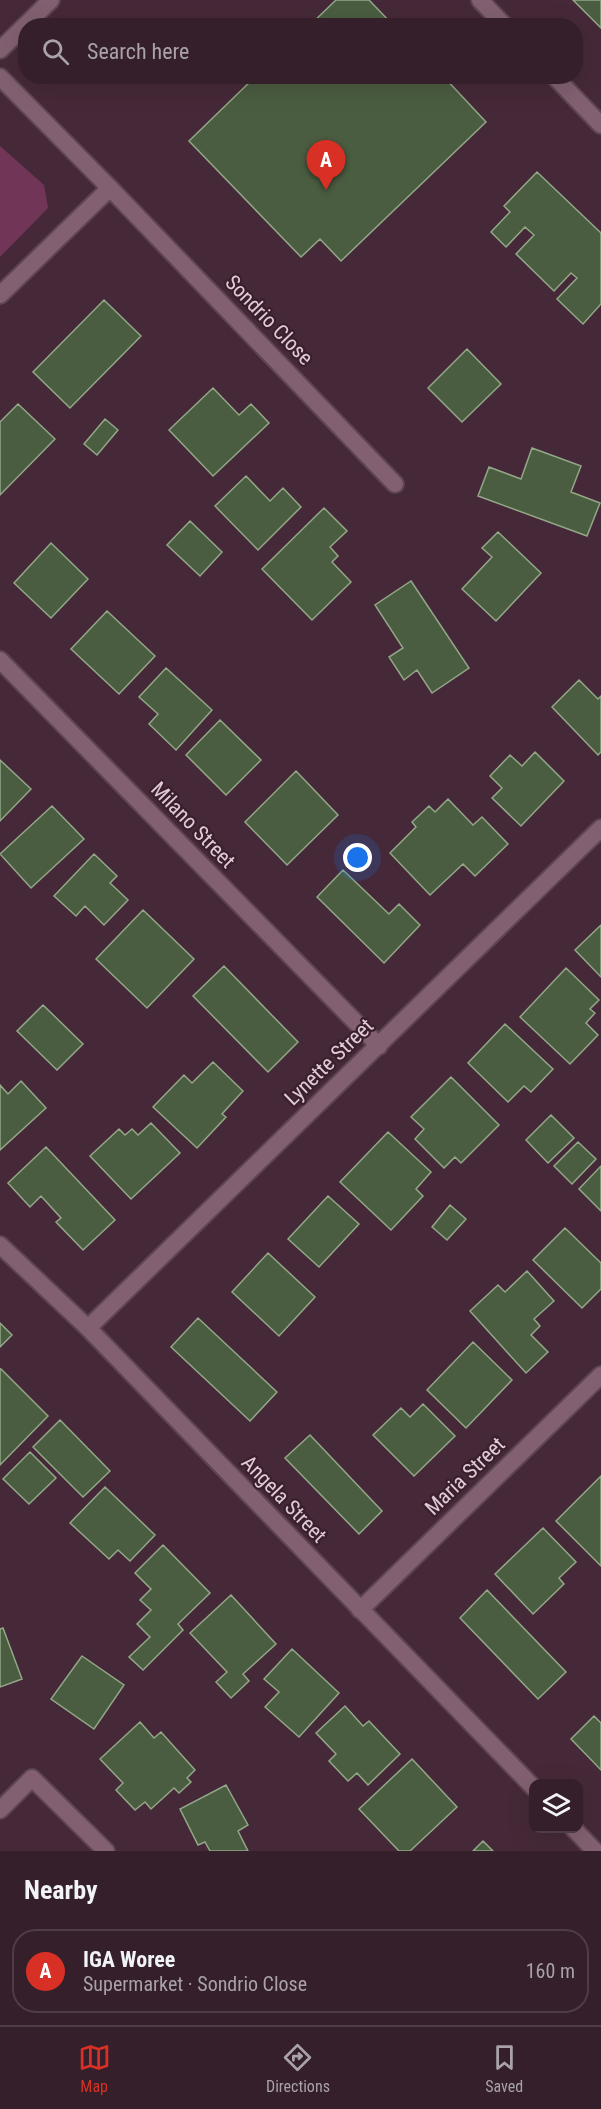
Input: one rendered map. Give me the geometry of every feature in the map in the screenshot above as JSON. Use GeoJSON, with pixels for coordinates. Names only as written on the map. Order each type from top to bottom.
{"type":"FeatureCollection","features":[{"type":"Feature","properties":{"kind":"street"},"geometry":{"type":"LineString","coordinates":[[33,18],[51,0]]}},
{"type":"Feature","properties":{"kind":"street"},"geometry":{"type":"LineString","coordinates":[[480,0],[497,18]]}},
{"type":"Feature","properties":{"kind":"street"},"geometry":{"type":"LineString","coordinates":[[0,50],[18,32]]}},
{"type":"Feature","properties":{"kind":"street","name":"Sondrio Close"},"geometry":{"type":"LineString","coordinates":[[0,77],[395,484]]}},
{"type":"Feature","properties":{"kind":"street"},"geometry":{"type":"LineString","coordinates":[[562,84],[598,118]]}},
{"type":"Feature","properties":{"kind":"street"},"geometry":{"type":"LineString","coordinates":[[0,294],[110,188]]}},
{"type":"Feature","properties":{"kind":"street","name":"Milano Street"},"geometry":{"type":"LineString","coordinates":[[0,660],[378,1046]]}},
{"type":"Feature","properties":{"kind":"street","name":"Lynette Street"},"geometry":{"type":"LineString","coordinates":[[88,1328],[601,828]]}},
{"type":"Feature","properties":{"kind":"street","name":"Angela Street"},"geometry":{"type":"LineString","coordinates":[[0,1245],[88,1328],[529,1783]]}},
{"type":"Feature","properties":{"kind":"street","name":"Maria Street"},"geometry":{"type":"LineString","coordinates":[[360,1610],[601,1375]]}},
{"type":"Feature","properties":{"kind":"street"},"geometry":{"type":"LineString","coordinates":[[0,1810],[32,1778],[106,1851]]}},
{"type":"Feature","properties":{"kind":"street"},"geometry":{"type":"LineString","coordinates":[[578,1833],[595,1851]]}},
{"type":"Feature","properties":{"kind":"shaded area"},"geometry":{"type":"Polygon","coordinates":[[[0,146],[44,185],[48,208],[0,257],[0,146]]]}},
{"type":"Feature","properties":{"kind":"building"},"geometry":{"type":"Polygon","coordinates":[[[336,0],[369,0],[386,18],[317,18],[336,0]]]}},
{"type":"Feature","properties":{"kind":"building"},"geometry":{"type":"Polygon","coordinates":[[[573,0],[601,0],[601,28],[573,0]]]}},
{"type":"Feature","properties":{"kind":"building"},"geometry":{"type":"Polygon","coordinates":[[[248,84],[450,84],[486,122],[341,261],[320,239],[301,257],[189,141],[248,84]]]}},
{"type":"Feature","properties":{"kind":"building"},"geometry":{"type":"Polygon","coordinates":[[[537,172],[601,233],[601,304],[583,324],[557,299],[577,278],[571,273],[554,291],[516,254],[534,235],[525,227],[506,247],[491,232],[510,212],[504,206],[537,172]]]}},
{"type":"Feature","properties":{"kind":"building"},"geometry":{"type":"Polygon","coordinates":[[[104,300],[141,336],[70,408],[33,372],[104,300]]]}},
{"type":"Feature","properties":{"kind":"building"},"geometry":{"type":"Polygon","coordinates":[[[467,349],[501,384],[462,422],[428,388],[467,349]]]}},
{"type":"Feature","properties":{"kind":"building"},"geometry":{"type":"Polygon","coordinates":[[[213,388],[239,415],[251,404],[269,423],[213,476],[169,430],[213,388]]]}},
{"type":"Feature","properties":{"kind":"building"},"geometry":{"type":"Polygon","coordinates":[[[18,404],[55,439],[0,495],[0,422],[18,404]]]}},
{"type":"Feature","properties":{"kind":"building"},"geometry":{"type":"Polygon","coordinates":[[[105,419],[118,430],[97,455],[84,444],[105,419]]]}},
{"type":"Feature","properties":{"kind":"building"},"geometry":{"type":"Polygon","coordinates":[[[532,448],[581,466],[571,492],[600,503],[587,536],[478,496],[489,467],[521,479],[532,448]]]}},
{"type":"Feature","properties":{"kind":"building"},"geometry":{"type":"Polygon","coordinates":[[[246,476],[270,501],[283,488],[301,507],[258,550],[215,506],[246,476]]]}},
{"type":"Feature","properties":{"kind":"building"},"geometry":{"type":"Polygon","coordinates":[[[324,508],[347,531],[330,547],[338,556],[332,562],[351,582],[312,620],[262,569],[324,508]]]}},
{"type":"Feature","properties":{"kind":"building"},"geometry":{"type":"Polygon","coordinates":[[[190,521],[222,552],[200,576],[167,545],[190,521]]]}},
{"type":"Feature","properties":{"kind":"building"},"geometry":{"type":"Polygon","coordinates":[[[498,532],[541,573],[496,621],[462,589],[492,557],[482,548],[498,532]]]}},
{"type":"Feature","properties":{"kind":"building"},"geometry":{"type":"Polygon","coordinates":[[[51,543],[88,579],[51,618],[14,583],[51,543]]]}},
{"type":"Feature","properties":{"kind":"building"},"geometry":{"type":"Polygon","coordinates":[[[411,581],[469,668],[432,693],[417,670],[404,680],[389,657],[403,648],[375,605],[411,581]]]}},
{"type":"Feature","properties":{"kind":"building"},"geometry":{"type":"Polygon","coordinates":[[[107,611],[155,656],[119,694],[71,649],[107,611]]]}},
{"type":"Feature","properties":{"kind":"building"},"geometry":{"type":"Polygon","coordinates":[[[166,668],[212,710],[176,750],[149,724],[158,714],[139,697],[166,668]]]}},
{"type":"Feature","properties":{"kind":"building"},"geometry":{"type":"Polygon","coordinates":[[[579,680],[598,699],[601,696],[601,752],[598,755],[552,707],[579,680]]]}},
{"type":"Feature","properties":{"kind":"building"},"geometry":{"type":"Polygon","coordinates":[[[220,720],[261,760],[226,795],[186,755],[220,720]]]}},
{"type":"Feature","properties":{"kind":"building"},"geometry":{"type":"Polygon","coordinates":[[[535,752],[564,781],[521,826],[492,798],[502,788],[490,776],[510,755],[522,766],[535,752]]]}},
{"type":"Feature","properties":{"kind":"building"},"geometry":{"type":"Polygon","coordinates":[[[0,760],[31,789],[0,821],[0,760]]]}},
{"type":"Feature","properties":{"kind":"building"},"geometry":{"type":"Polygon","coordinates":[[[296,771],[338,815],[287,865],[245,822],[296,771]]]}},
{"type":"Feature","properties":{"kind":"building"},"geometry":{"type":"Polygon","coordinates":[[[448,799],[473,825],[482,817],[508,844],[475,876],[463,864],[430,895],[390,853],[416,827],[412,822],[429,806],[435,812],[448,799]]]}},
{"type":"Feature","properties":{"kind":"building"},"geometry":{"type":"Polygon","coordinates":[[[52,806],[84,839],[31,888],[0,854],[52,806]]]}},
{"type":"Feature","properties":{"kind":"building"},"geometry":{"type":"Polygon","coordinates":[[[94,854],[117,876],[110,883],[128,900],[104,925],[85,906],[76,916],[54,896],[94,854]]]}},
{"type":"Feature","properties":{"kind":"building"},"geometry":{"type":"Polygon","coordinates":[[[343,870],[389,914],[399,904],[420,925],[384,963],[317,897],[343,870]]]}},
{"type":"Feature","properties":{"kind":"building"},"geometry":{"type":"Polygon","coordinates":[[[143,910],[194,959],[147,1008],[96,959],[143,910]]]}},
{"type":"Feature","properties":{"kind":"building"},"geometry":{"type":"Polygon","coordinates":[[[601,925],[601,977],[575,950],[601,925]]]}},
{"type":"Feature","properties":{"kind":"building"},"geometry":{"type":"Polygon","coordinates":[[[224,966],[298,1042],[268,1072],[193,996],[224,966]]]}},
{"type":"Feature","properties":{"kind":"building"},"geometry":{"type":"Polygon","coordinates":[[[566,968],[599,1000],[590,1009],[595,1013],[586,1023],[598,1035],[570,1064],[520,1017],[566,968]]]}},
{"type":"Feature","properties":{"kind":"building"},"geometry":{"type":"Polygon","coordinates":[[[43,1005],[83,1044],[57,1070],[17,1031],[43,1005]]]}},
{"type":"Feature","properties":{"kind":"building"},"geometry":{"type":"Polygon","coordinates":[[[505,1024],[553,1069],[531,1092],[524,1086],[508,1102],[468,1063],[505,1024]]]}},
{"type":"Feature","properties":{"kind":"building"},"geometry":{"type":"Polygon","coordinates":[[[213,1062],[243,1091],[222,1114],[226,1117],[197,1148],[153,1107],[184,1075],[192,1083],[213,1062]]]}},
{"type":"Feature","properties":{"kind":"building"},"geometry":{"type":"Polygon","coordinates":[[[451,1077],[499,1125],[461,1163],[455,1157],[444,1168],[415,1139],[424,1129],[411,1117],[451,1077]]]}},
{"type":"Feature","properties":{"kind":"building"},"geometry":{"type":"Polygon","coordinates":[[[21,1081],[46,1108],[0,1150],[0,1085],[8,1094],[21,1081]]]}},
{"type":"Feature","properties":{"kind":"building"},"geometry":{"type":"Polygon","coordinates":[[[551,1115],[574,1138],[548,1163],[526,1140],[551,1115]]]}},
{"type":"Feature","properties":{"kind":"building"},"geometry":{"type":"Polygon","coordinates":[[[151,1123],[180,1153],[131,1199],[90,1156],[119,1129],[125,1135],[132,1129],[138,1135],[151,1123]]]}},
{"type":"Feature","properties":{"kind":"building"},"geometry":{"type":"Polygon","coordinates":[[[388,1132],[431,1172],[416,1189],[423,1196],[391,1230],[340,1182],[388,1132]]]}},
{"type":"Feature","properties":{"kind":"building"},"geometry":{"type":"Polygon","coordinates":[[[578,1142],[596,1159],[572,1184],[554,1166],[578,1142]]]}},
{"type":"Feature","properties":{"kind":"building"},"geometry":{"type":"Polygon","coordinates":[[[46,1147],[115,1220],[83,1250],[56,1222],[61,1218],[41,1196],[30,1207],[8,1183],[46,1147]]]}},
{"type":"Feature","properties":{"kind":"building"},"geometry":{"type":"Polygon","coordinates":[[[601,1166],[601,1211],[579,1189],[601,1166]]]}},
{"type":"Feature","properties":{"kind":"building"},"geometry":{"type":"Polygon","coordinates":[[[328,1196],[359,1224],[319,1267],[288,1239],[328,1196]]]}},
{"type":"Feature","properties":{"kind":"building"},"geometry":{"type":"Polygon","coordinates":[[[450,1205],[466,1219],[447,1240],[432,1227],[450,1205]]]}},
{"type":"Feature","properties":{"kind":"building"},"geometry":{"type":"Polygon","coordinates":[[[565,1228],[601,1263],[601,1289],[582,1308],[533,1260],[565,1228]]]}},
{"type":"Feature","properties":{"kind":"building"},"geometry":{"type":"Polygon","coordinates":[[[268,1253],[315,1297],[279,1336],[232,1292],[268,1253]]]}},
{"type":"Feature","properties":{"kind":"building"},"geometry":{"type":"Polygon","coordinates":[[[527,1271],[554,1301],[534,1319],[540,1326],[531,1335],[548,1352],[526,1373],[470,1311],[498,1285],[505,1292],[527,1271]]]}},
{"type":"Feature","properties":{"kind":"building"},"geometry":{"type":"Polygon","coordinates":[[[198,1318],[277,1392],[250,1421],[171,1347],[198,1318]]]}},
{"type":"Feature","properties":{"kind":"building"},"geometry":{"type":"Polygon","coordinates":[[[0,1323],[12,1335],[0,1347],[0,1323]]]}},
{"type":"Feature","properties":{"kind":"building"},"geometry":{"type":"Polygon","coordinates":[[[473,1342],[512,1380],[466,1428],[427,1390],[473,1342]]]}},
{"type":"Feature","properties":{"kind":"building"},"geometry":{"type":"Polygon","coordinates":[[[0,1369],[48,1416],[0,1465],[0,1369]]]}},
{"type":"Feature","properties":{"kind":"building"},"geometry":{"type":"Polygon","coordinates":[[[423,1404],[455,1436],[414,1476],[373,1435],[401,1408],[410,1417],[423,1404]]]}},
{"type":"Feature","properties":{"kind":"building"},"geometry":{"type":"Polygon","coordinates":[[[60,1420],[110,1471],[83,1497],[33,1447],[60,1420]]]}},
{"type":"Feature","properties":{"kind":"building"},"geometry":{"type":"Polygon","coordinates":[[[310,1435],[382,1511],[359,1534],[285,1458],[310,1435]]]}},
{"type":"Feature","properties":{"kind":"building"},"geometry":{"type":"Polygon","coordinates":[[[30,1452],[56,1478],[29,1504],[3,1479],[30,1452]]]}},
{"type":"Feature","properties":{"kind":"building"},"geometry":{"type":"Polygon","coordinates":[[[601,1476],[601,1566],[556,1521],[601,1476]]]}},
{"type":"Feature","properties":{"kind":"building"},"geometry":{"type":"Polygon","coordinates":[[[105,1487],[155,1535],[130,1561],[118,1550],[109,1559],[70,1523],[105,1487]]]}},
{"type":"Feature","properties":{"kind":"building"},"geometry":{"type":"Polygon","coordinates":[[[543,1528],[576,1562],[559,1578],[564,1584],[533,1614],[495,1574],[543,1528]]]}},
{"type":"Feature","properties":{"kind":"building"},"geometry":{"type":"Polygon","coordinates":[[[163,1545],[210,1593],[178,1624],[183,1630],[143,1670],[129,1657],[150,1637],[137,1624],[151,1610],[140,1600],[151,1589],[135,1573],[163,1545]]]}},
{"type":"Feature","properties":{"kind":"building"},"geometry":{"type":"Polygon","coordinates":[[[487,1590],[566,1672],[538,1699],[460,1618],[487,1590]]]}},
{"type":"Feature","properties":{"kind":"building"},"geometry":{"type":"Polygon","coordinates":[[[231,1595],[276,1644],[243,1674],[249,1681],[231,1698],[216,1682],[227,1672],[190,1633],[231,1595]]]}},
{"type":"Feature","properties":{"kind":"building"},"geometry":{"type":"Polygon","coordinates":[[[3,1628],[22,1679],[0,1687],[0,1629],[3,1628]]]}},
{"type":"Feature","properties":{"kind":"building"},"geometry":{"type":"Polygon","coordinates":[[[292,1649],[339,1693],[299,1737],[265,1707],[279,1692],[264,1679],[292,1649]]]}},
{"type":"Feature","properties":{"kind":"building"},"geometry":{"type":"Polygon","coordinates":[[[82,1656],[124,1685],[94,1729],[51,1699],[82,1656]]]}},
{"type":"Feature","properties":{"kind":"building"},"geometry":{"type":"Polygon","coordinates":[[[345,1706],[363,1726],[369,1721],[400,1754],[368,1785],[357,1773],[348,1781],[329,1761],[336,1754],[316,1733],[345,1706]]]}},
{"type":"Feature","properties":{"kind":"building"},"geometry":{"type":"Polygon","coordinates":[[[594,1716],[601,1723],[601,1770],[571,1739],[594,1716]]]}},
{"type":"Feature","properties":{"kind":"building"},"geometry":{"type":"Polygon","coordinates":[[[140,1722],[154,1738],[161,1732],[195,1770],[187,1778],[191,1782],[179,1793],[174,1788],[151,1809],[145,1802],[135,1810],[116,1790],[123,1783],[100,1759],[140,1722]]]}},
{"type":"Feature","properties":{"kind":"building"},"geometry":{"type":"Polygon","coordinates":[[[412,1759],[457,1807],[410,1851],[399,1851],[359,1809],[412,1759]]]}},
{"type":"Feature","properties":{"kind":"building"},"geometry":{"type":"Polygon","coordinates":[[[226,1785],[248,1825],[238,1831],[248,1851],[210,1851],[205,1842],[198,1845],[180,1809],[226,1785]]]}},
{"type":"Feature","properties":{"kind":"building"},"geometry":{"type":"Polygon","coordinates":[[[483,1841],[493,1851],[473,1851],[483,1841]]]}},
{"type":"Feature","properties":{"kind":"place","name":"IGA Woree"},"geometry":{"type":"Point","coordinates":[326,190]}}]}
